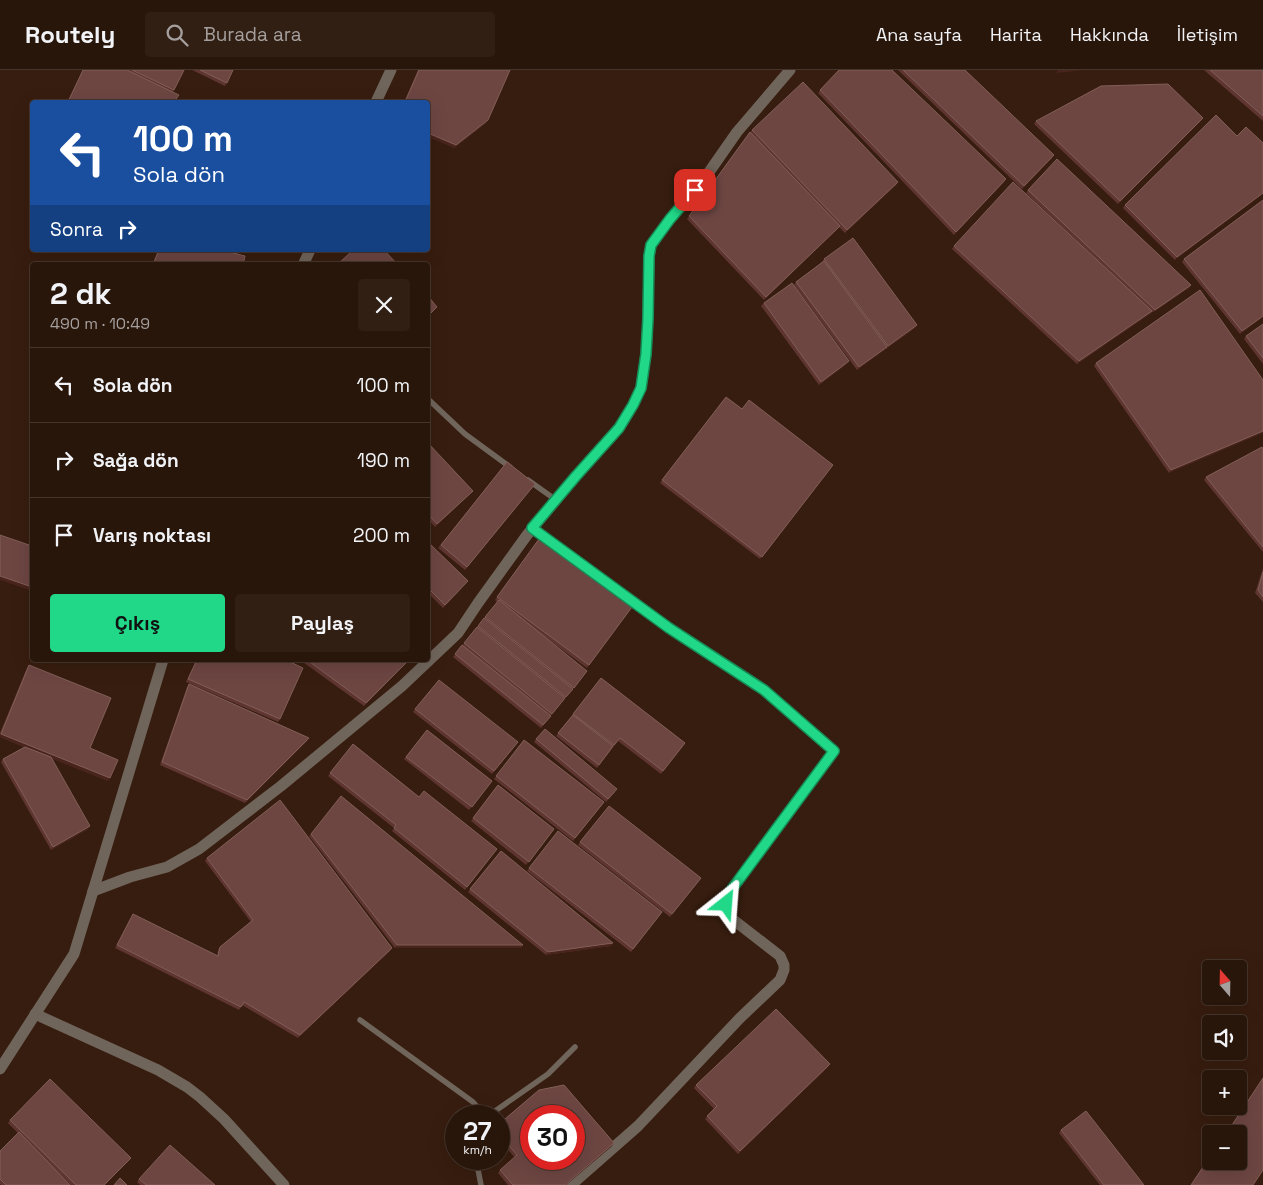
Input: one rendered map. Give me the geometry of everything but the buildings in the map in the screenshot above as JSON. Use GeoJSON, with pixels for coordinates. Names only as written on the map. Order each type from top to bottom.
{"type":"FeatureCollection","features":[{"type":"Feature","properties":{"kind":"street"},"geometry":{"type":"LineString","coordinates":[[377,100],[391,70]]}},
{"type":"Feature","properties":{"kind":"street"},"geometry":{"type":"LineString","coordinates":[[430,658],[458,632],[532,528],[619,428],[641,388],[646,354],[651,245],[707,175],[737,132],[790,70]]}},
{"type":"Feature","properties":{"kind":"street"},"geometry":{"type":"LineString","coordinates":[[532,528],[669,628],[764,690],[834,751],[727,898],[726,909],[730,918],[783,960],[784,970],[780,980],[740,1018],[638,1126],[571,1185]]}},
{"type":"Feature","properties":{"kind":"street"},"geometry":{"type":"LineString","coordinates":[[0,1069],[74,954],[162,662]]}},
{"type":"Feature","properties":{"kind":"street"},"geometry":{"type":"LineString","coordinates":[[93,891],[130,877],[167,867],[199,849],[288,780],[402,686],[426,662]]}},
{"type":"Feature","properties":{"kind":"street"},"geometry":{"type":"LineString","coordinates":[[35,1014],[158,1070],[187,1087],[200,1096],[224,1119],[284,1185]]}},
{"type":"Feature","properties":{"kind":"lane"},"geometry":{"type":"LineString","coordinates":[[430,401],[465,434],[518,473]]}},
{"type":"Feature","properties":{"kind":"lane"},"geometry":{"type":"LineString","coordinates":[[526,478],[556,500]]}},
{"type":"Feature","properties":{"kind":"lane"},"geometry":{"type":"LineString","coordinates":[[360,1020],[476,1105]]}},
{"type":"Feature","properties":{"kind":"lane"},"geometry":{"type":"LineString","coordinates":[[503,1105],[548,1074],[574,1047]]}},
{"type":"Feature","properties":{"kind":"lane"},"geometry":{"type":"LineString","coordinates":[[478,1170],[481,1185]]}},
{"type":"Feature","properties":{"kind":"route"},"geometry":{"type":"LineString","coordinates":[[695,190],[651,245],[646,354],[641,388],[633,405],[619,428],[532,528],[669,628],[764,690],[834,751],[729,893],[726,904]]}}]}
